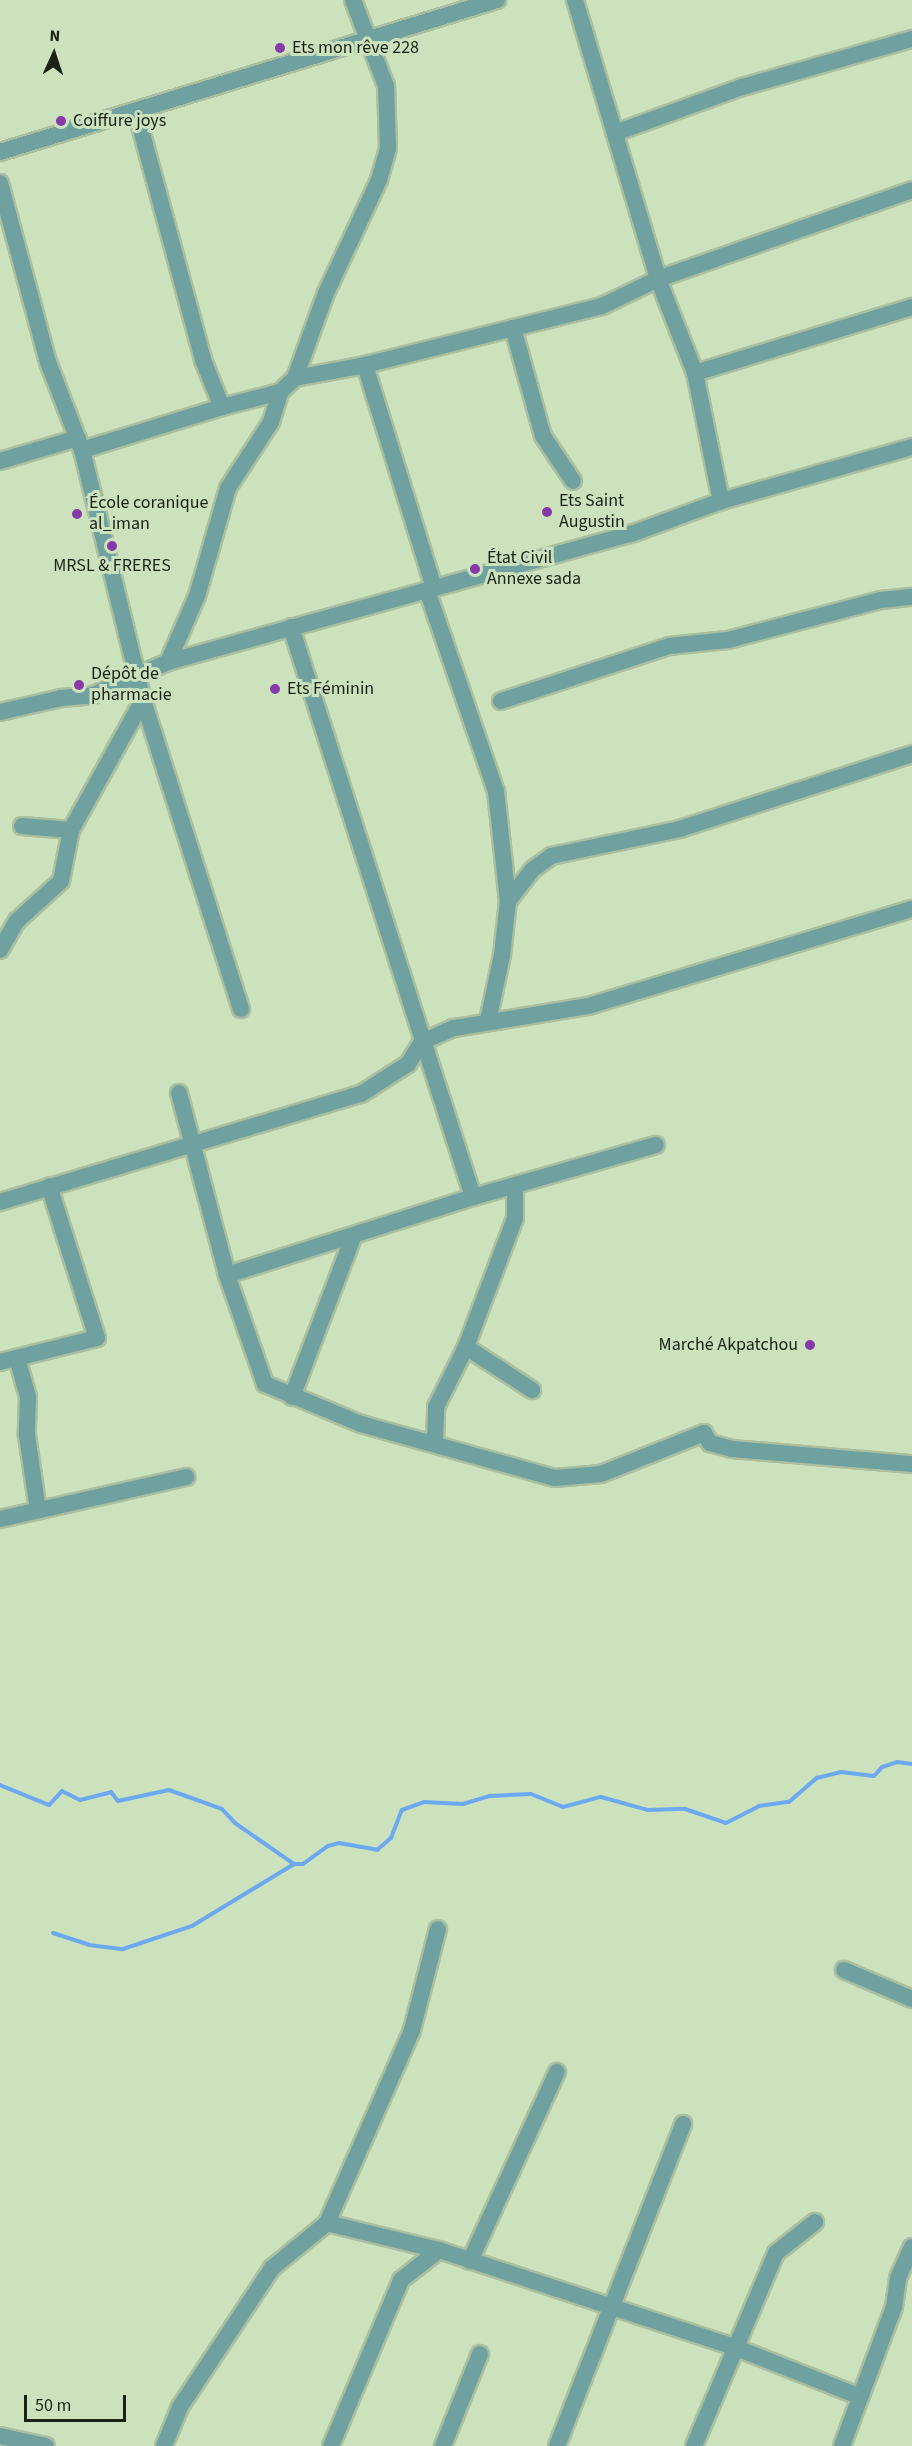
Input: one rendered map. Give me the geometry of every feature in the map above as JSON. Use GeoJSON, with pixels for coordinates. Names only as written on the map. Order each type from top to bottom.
{"type":"FeatureCollection","features":[{"type":"Feature","properties":{"kind":"street"},"geometry":{"type":"LineString","coordinates":[[0,461],[80,444],[280,392],[295,378],[327,292],[379,180],[388,148],[386,86],[367,42],[353,0]]}},
{"type":"Feature","properties":{"kind":"street"},"geometry":{"type":"LineString","coordinates":[[0,152],[367,42],[455,6],[497,0]]}},
{"type":"Feature","properties":{"kind":"street"},"geometry":{"type":"LineString","coordinates":[[575,0],[658,279],[695,373],[721,501]]}},
{"type":"Feature","properties":{"kind":"street"},"geometry":{"type":"LineString","coordinates":[[615,133],[742,87],[912,39]]}},
{"type":"Feature","properties":{"kind":"street"},"geometry":{"type":"LineString","coordinates":[[136,111],[203,360],[222,407]]}},
{"type":"Feature","properties":{"kind":"street"},"geometry":{"type":"LineString","coordinates":[[0,183],[48,362],[80,444],[143,700],[241,1009]]}},
{"type":"Feature","properties":{"kind":"street"},"geometry":{"type":"LineString","coordinates":[[295,378],[365,364],[603,306],[658,279],[912,190]]}},
{"type":"Feature","properties":{"kind":"street"},"geometry":{"type":"LineString","coordinates":[[695,373],[912,307]]}},
{"type":"Feature","properties":{"kind":"street"},"geometry":{"type":"LineString","coordinates":[[513,328],[543,436],[573,481]]}},
{"type":"Feature","properties":{"kind":"street"},"geometry":{"type":"LineString","coordinates":[[365,364],[431,589],[496,791],[508,901],[502,955],[488,1021]]}},
{"type":"Feature","properties":{"kind":"street"},"geometry":{"type":"LineString","coordinates":[[168,662],[197,596],[228,488],[271,422],[280,392]]}},
{"type":"Feature","properties":{"kind":"street"},"geometry":{"type":"LineString","coordinates":[[0,712],[61,698],[93,696],[138,678],[168,662],[631,534],[721,501],[912,447]]}},
{"type":"Feature","properties":{"kind":"street"},"geometry":{"type":"LineString","coordinates":[[501,701],[669,646],[728,640],[881,600],[912,597]]}},
{"type":"Feature","properties":{"kind":"street"},"geometry":{"type":"LineString","coordinates":[[291,627],[473,1197]]}},
{"type":"Feature","properties":{"kind":"street"},"geometry":{"type":"LineString","coordinates":[[0,950],[17,921],[61,881],[71,830],[143,700]]}},
{"type":"Feature","properties":{"kind":"street"},"geometry":{"type":"LineString","coordinates":[[508,901],[532,870],[551,856],[680,829],[912,754]]}},
{"type":"Feature","properties":{"kind":"street"},"geometry":{"type":"LineString","coordinates":[[22,826],[71,830]]}},
{"type":"Feature","properties":{"kind":"street"},"geometry":{"type":"LineString","coordinates":[[0,1202],[361,1094],[408,1065],[422,1042],[454,1028],[488,1021],[530,1018],[588,1006],[912,909]]}},
{"type":"Feature","properties":{"kind":"street"},"geometry":{"type":"LineString","coordinates":[[179,1094],[195,1144],[227,1275],[265,1384],[362,1424],[435,1442],[555,1478],[601,1474],[704,1433],[710,1443],[732,1449],[912,1464]]}},
{"type":"Feature","properties":{"kind":"street"},"geometry":{"type":"LineString","coordinates":[[227,1275],[353,1237],[473,1197],[656,1145]]}},
{"type":"Feature","properties":{"kind":"street"},"geometry":{"type":"LineString","coordinates":[[0,1362],[97,1338],[49,1186]]}},
{"type":"Feature","properties":{"kind":"street"},"geometry":{"type":"LineString","coordinates":[[435,1442],[436,1407],[466,1347],[515,1218],[515,1186]]}},
{"type":"Feature","properties":{"kind":"street"},"geometry":{"type":"LineString","coordinates":[[292,1397],[353,1237]]}},
{"type":"Feature","properties":{"kind":"street"},"geometry":{"type":"LineString","coordinates":[[466,1347],[532,1390]]}},
{"type":"Feature","properties":{"kind":"street"},"geometry":{"type":"LineString","coordinates":[[17,1358],[28,1396],[27,1435],[38,1510]]}},
{"type":"Feature","properties":{"kind":"street"},"geometry":{"type":"LineString","coordinates":[[0,1519],[186,1477]]}},
{"type":"Feature","properties":{"kind":"street"},"geometry":{"type":"LineString","coordinates":[[164,2446],[180,2407],[272,2268],[327,2223],[412,2030],[438,1929]]}},
{"type":"Feature","properties":{"kind":"street"},"geometry":{"type":"LineString","coordinates":[[844,1970],[912,1999]]}},
{"type":"Feature","properties":{"kind":"street"},"geometry":{"type":"LineString","coordinates":[[470,2261],[557,2072]]}},
{"type":"Feature","properties":{"kind":"street"},"geometry":{"type":"LineString","coordinates":[[557,2446],[683,2124]]}},
{"type":"Feature","properties":{"kind":"street"},"geometry":{"type":"LineString","coordinates":[[694,2446],[734,2347],[776,2253],[815,2222]]}},
{"type":"Feature","properties":{"kind":"street"},"geometry":{"type":"LineString","coordinates":[[327,2223],[440,2250],[734,2347],[861,2397]]}},
{"type":"Feature","properties":{"kind":"street"},"geometry":{"type":"LineString","coordinates":[[842,2446],[894,2307],[898,2278],[912,2247]]}},
{"type":"Feature","properties":{"kind":"street"},"geometry":{"type":"LineString","coordinates":[[331,2446],[401,2280],[440,2250]]}},
{"type":"Feature","properties":{"kind":"street"},"geometry":{"type":"LineString","coordinates":[[443,2446],[480,2354]]}},
{"type":"Feature","properties":{"kind":"street"},"geometry":{"type":"LineString","coordinates":[[0,2436],[46,2446]]}},
{"type":"Feature","properties":{"kind":"waterway"},"geometry":{"type":"LineString","coordinates":[[0,1785],[49,1805],[62,1791],[80,1800],[111,1792],[118,1801],[169,1790],[222,1809],[235,1823],[294,1864],[303,1864],[328,1846],[339,1843],[377,1850],[391,1838],[402,1810],[424,1802],[463,1804],[490,1796],[531,1794],[563,1807],[601,1797],[648,1810],[685,1809],[726,1823],[759,1806],[789,1802],[817,1778],[841,1772],[874,1776],[882,1767],[897,1762],[912,1764]]}},
{"type":"Feature","properties":{"kind":"waterway"},"geometry":{"type":"LineString","coordinates":[[53,1933],[89,1945],[123,1949],[192,1926],[294,1864]]}},
{"type":"Feature","properties":{"kind":"place","name":"Ets mon rêve 228"},"geometry":{"type":"Point","coordinates":[280,48]}},
{"type":"Feature","properties":{"kind":"place","name":"Coiffure joys"},"geometry":{"type":"Point","coordinates":[61,121]}},
{"type":"Feature","properties":{"kind":"place","name":"Ets Saint Augustin"},"geometry":{"type":"Point","coordinates":[547,512]}},
{"type":"Feature","properties":{"kind":"place","name":"École coranique al_iman"},"geometry":{"type":"Point","coordinates":[77,514]}},
{"type":"Feature","properties":{"kind":"place","name":"MRSL & FRERES"},"geometry":{"type":"Point","coordinates":[112,546]}},
{"type":"Feature","properties":{"kind":"place","name":"État Civil Annexe sada"},"geometry":{"type":"Point","coordinates":[475,569]}},
{"type":"Feature","properties":{"kind":"place","name":"Dépôt de pharmacie"},"geometry":{"type":"Point","coordinates":[79,685]}},
{"type":"Feature","properties":{"kind":"place","name":"Ets Féminin"},"geometry":{"type":"Point","coordinates":[275,689]}},
{"type":"Feature","properties":{"kind":"place","name":"Marché Akpatchou"},"geometry":{"type":"Point","coordinates":[810,1345]}}]}
